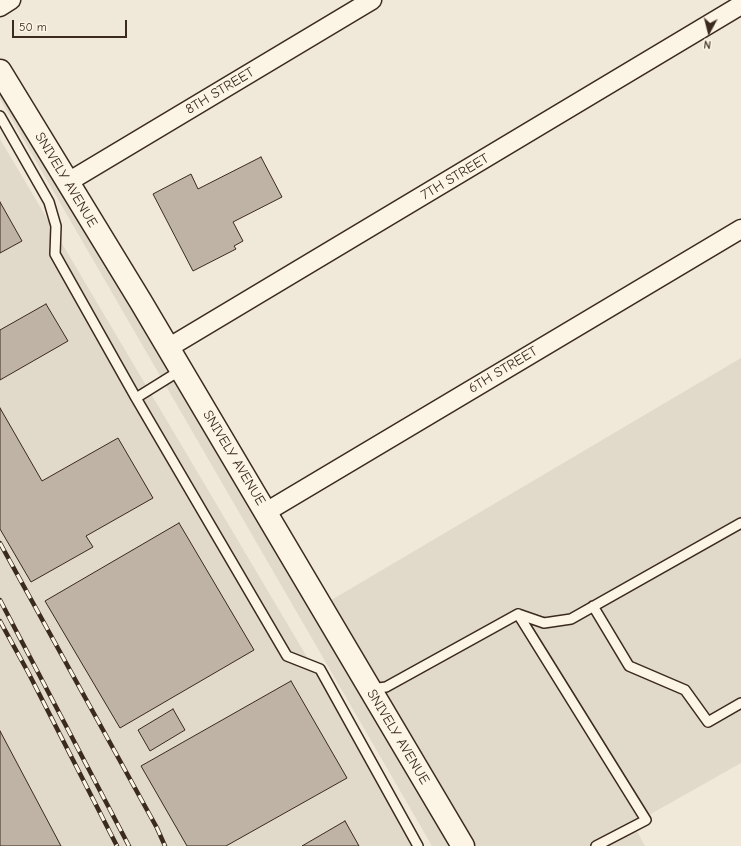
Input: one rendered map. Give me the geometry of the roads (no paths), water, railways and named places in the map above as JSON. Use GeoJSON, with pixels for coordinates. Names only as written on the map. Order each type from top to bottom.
{"type":"FeatureCollection","features":[{"type":"Feature","properties":{"kind":"main road","name":"SNIVELY AVENUE"},"geometry":{"type":"LineString","coordinates":[[2,81],[68,182],[266,512],[369,689],[463,846]]}},
{"type":"Feature","properties":{"kind":"street"},"geometry":{"type":"LineString","coordinates":[[0,7],[11,0]]}},
{"type":"Feature","properties":{"kind":"street","name":"8TH STREET"},"geometry":{"type":"LineString","coordinates":[[68,182],[372,0]]}},
{"type":"Feature","properties":{"kind":"street","name":"7TH STREET"},"geometry":{"type":"LineString","coordinates":[[168,348],[741,5]]}},
{"type":"Feature","properties":{"kind":"street","name":"6TH STREET"},"geometry":{"type":"LineString","coordinates":[[266,512],[741,229]]}},
{"type":"Feature","properties":{"kind":"lane"},"geometry":{"type":"LineString","coordinates":[[0,116],[49,202],[56,226],[55,254],[136,398],[287,656],[320,669],[418,846]]}},
{"type":"Feature","properties":{"kind":"lane"},"geometry":{"type":"LineString","coordinates":[[136,398],[181,370]]}},
{"type":"Feature","properties":{"kind":"lane"},"geometry":{"type":"LineString","coordinates":[[369,689],[386,687],[518,614],[544,623],[571,619],[741,523]]}},
{"type":"Feature","properties":{"kind":"lane"},"geometry":{"type":"LineString","coordinates":[[593,606],[630,666],[685,690],[708,722],[741,703]]}},
{"type":"Feature","properties":{"kind":"lane"},"geometry":{"type":"LineString","coordinates":[[518,614],[646,820],[596,846]]}},
{"type":"Feature","properties":{"kind":"railway"},"geometry":{"type":"LineString","coordinates":[[0,543],[157,828],[165,846]]}},
{"type":"Feature","properties":{"kind":"railway"},"geometry":{"type":"LineString","coordinates":[[0,600],[129,846]]}},
{"type":"Feature","properties":{"kind":"railway"},"geometry":{"type":"LineString","coordinates":[[0,621],[28,672],[117,846]]}}]}
